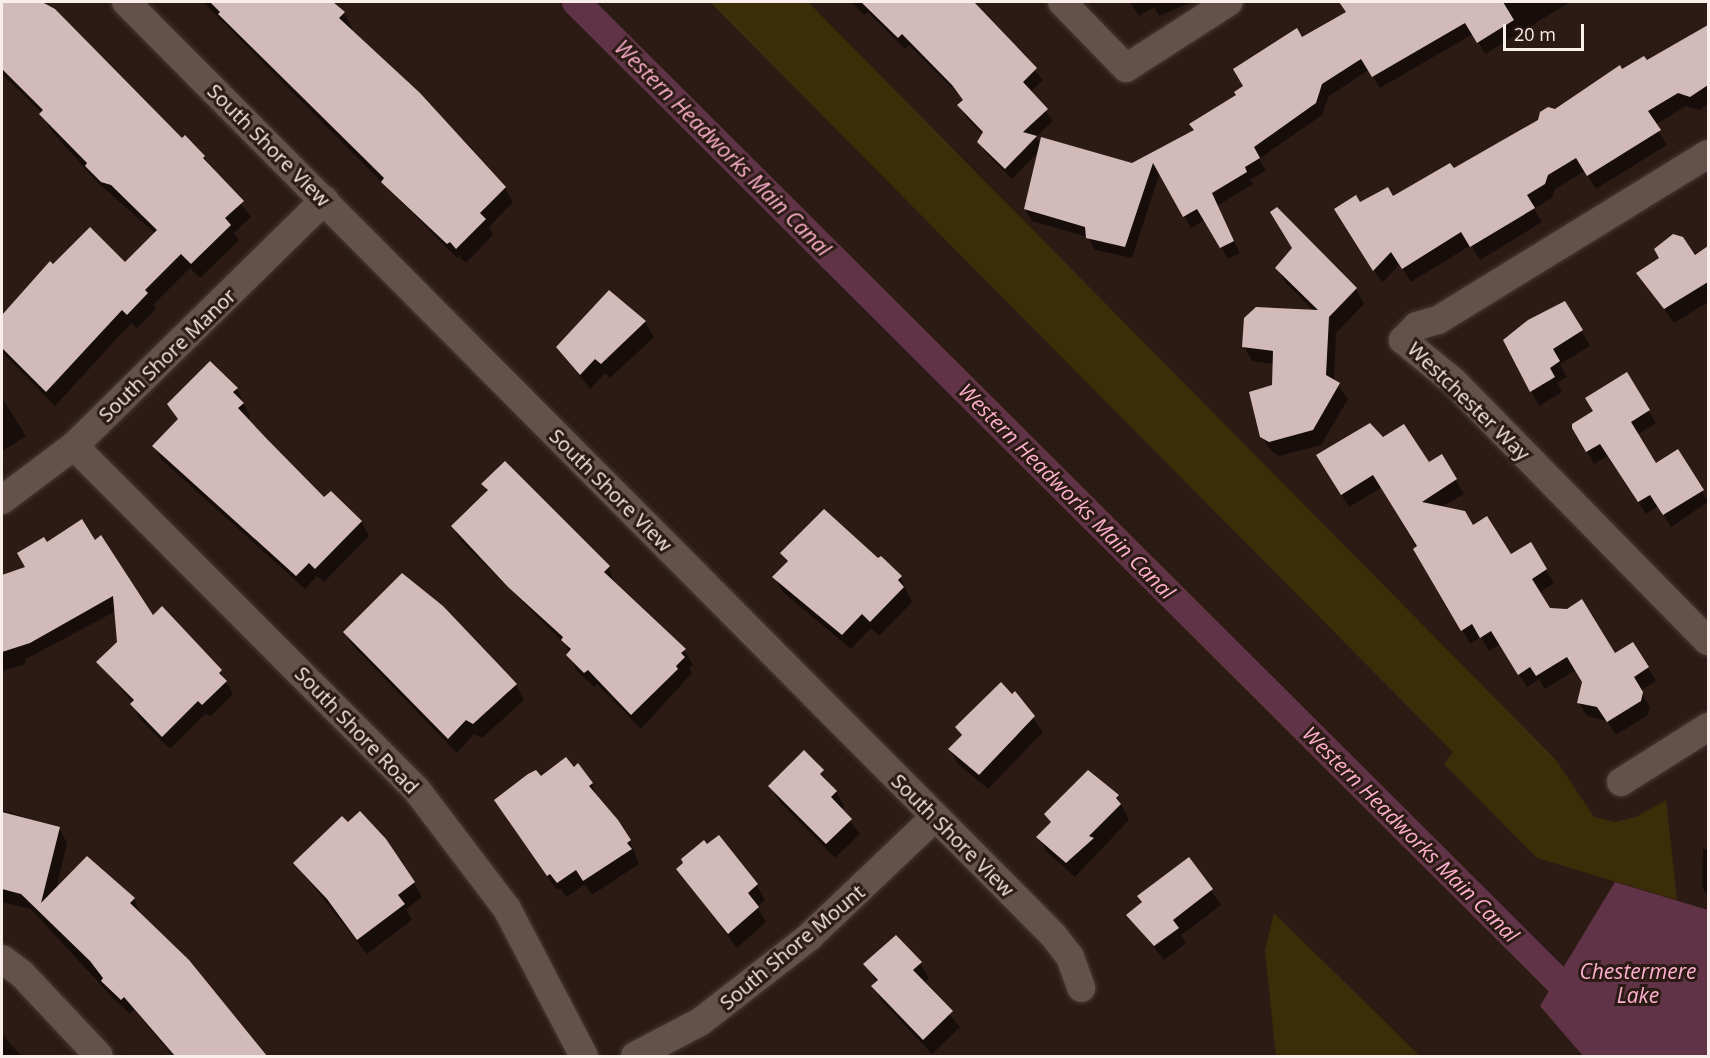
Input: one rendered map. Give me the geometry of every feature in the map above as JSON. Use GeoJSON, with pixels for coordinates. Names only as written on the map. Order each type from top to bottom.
{"type":"FeatureCollection","features":[{"type":"Feature","properties":{"kind":"street","name":"South Shore View"},"geometry":{"type":"LineString","coordinates":[[126,2],[1053,935],[1070,957],[1081,988]]}},
{"type":"Feature","properties":{"kind":"street"},"geometry":{"type":"LineString","coordinates":[[1062,2],[1126,68],[1228,2]]}},
{"type":"Feature","properties":{"kind":"street","name":"Westchester Way"},"geometry":{"type":"LineString","coordinates":[[1708,154],[1438,320],[1417,326],[1403,340],[1453,381],[1708,641]]}},
{"type":"Feature","properties":{"kind":"street","name":"South Shore Manor"},"geometry":{"type":"LineString","coordinates":[[2,500],[74,446],[324,200]]}},
{"type":"Feature","properties":{"kind":"street","name":"South Shore Road"},"geometry":{"type":"LineString","coordinates":[[74,446],[416,789],[507,909],[584,1056]]}},
{"type":"Feature","properties":{"kind":"street"},"geometry":{"type":"LineString","coordinates":[[1621,782],[1708,727]]}},
{"type":"Feature","properties":{"kind":"street","name":"South Shore Mount"},"geometry":{"type":"LineString","coordinates":[[635,1056],[699,1022],[800,944],[850,902],[935,817]]}},
{"type":"Feature","properties":{"kind":"street"},"geometry":{"type":"LineString","coordinates":[[2,959],[22,974],[99,1056]]}},
{"type":"Feature","properties":{"kind":"shaded area"},"geometry":{"type":"Polygon","coordinates":[[[710,2],[808,2],[1556,760],[1594,817],[1615,822],[1636,817],[1666,800],[1677,900],[1537,858],[1444,764],[1453,752],[710,2]]]}},
{"type":"Feature","properties":{"kind":"shaded area"},"geometry":{"type":"Polygon","coordinates":[[[1274,913],[1420,1056],[1276,1056],[1265,951],[1274,913]]]}},
{"type":"Feature","properties":{"kind":"water","name":"Chestermere Lake"},"geometry":{"type":"Polygon","coordinates":[[[1615,882],[1708,910],[1708,1056],[1583,1056],[1540,1006],[1615,882]]]}},
{"type":"Feature","properties":{"kind":"building"},"geometry":{"type":"Polygon","coordinates":[[[2,2],[42,2],[55,9],[182,138],[185,135],[205,156],[203,158],[244,201],[225,218],[231,225],[191,264],[181,254],[145,290],[148,293],[127,315],[122,310],[46,392],[2,348],[2,315],[50,261],[53,264],[90,227],[125,262],[157,230],[111,185],[101,182],[85,166],[87,163],[39,114],[43,110],[2,69],[2,2]]]}},
{"type":"Feature","properties":{"kind":"building"},"geometry":{"type":"Polygon","coordinates":[[[210,2],[333,2],[345,12],[339,18],[420,93],[506,187],[480,213],[486,219],[456,249],[450,242],[447,244],[381,182],[384,178],[218,14],[220,12],[210,2]]]}},
{"type":"Feature","properties":{"kind":"building"},"geometry":{"type":"Polygon","coordinates":[[[861,2],[974,2],[1037,68],[1023,82],[1048,109],[1023,132],[1037,136],[1005,169],[977,142],[983,132],[957,105],[963,100],[952,85],[902,34],[898,38],[861,2]]]}},
{"type":"Feature","properties":{"kind":"building"},"geometry":{"type":"Polygon","coordinates":[[[1339,2],[1503,2],[1514,20],[1477,43],[1465,23],[1372,77],[1361,59],[1322,84],[1316,103],[1254,147],[1260,158],[1245,167],[1247,172],[1212,193],[1234,241],[1220,248],[1197,209],[1183,217],[1153,163],[1125,247],[1086,238],[1085,227],[1024,209],[1041,137],[1132,163],[1194,130],[1189,124],[1236,95],[1234,92],[1243,86],[1233,69],[1297,28],[1302,37],[1346,12],[1339,2]]]}},
{"type":"Feature","properties":{"kind":"building"},"geometry":{"type":"Polygon","coordinates":[[[1708,25],[1708,85],[1690,97],[1678,93],[1648,111],[1661,130],[1587,176],[1576,158],[1548,175],[1545,184],[1527,195],[1535,208],[1470,247],[1461,232],[1402,269],[1391,252],[1373,271],[1334,209],[1356,195],[1360,202],[1388,187],[1393,196],[1450,163],[1454,168],[1538,120],[1540,112],[1548,107],[1555,109],[1620,65],[1622,69],[1644,56],[1647,60],[1708,25]]]}},
{"type":"Feature","properties":{"kind":"building"},"geometry":{"type":"Polygon","coordinates":[[[1277,207],[1357,288],[1329,317],[1326,375],[1340,383],[1313,430],[1269,442],[1260,437],[1249,392],[1272,385],[1273,351],[1242,347],[1244,318],[1256,307],[1318,310],[1275,268],[1292,248],[1270,212],[1277,207]]]}},
{"type":"Feature","properties":{"kind":"building"},"geometry":{"type":"Polygon","coordinates":[[[1673,234],[1683,237],[1695,255],[1708,246],[1708,282],[1664,309],[1636,273],[1659,258],[1654,249],[1673,234]]]}},
{"type":"Feature","properties":{"kind":"building"},"geometry":{"type":"Polygon","coordinates":[[[609,290],[646,321],[601,364],[595,359],[580,375],[556,347],[609,290]]]}},
{"type":"Feature","properties":{"kind":"building"},"geometry":{"type":"Polygon","coordinates":[[[1565,301],[1583,330],[1553,349],[1560,361],[1550,368],[1555,377],[1530,392],[1503,340],[1528,320],[1565,301]]]}},
{"type":"Feature","properties":{"kind":"building"},"geometry":{"type":"Polygon","coordinates":[[[210,361],[238,388],[233,392],[244,403],[238,408],[266,438],[324,497],[331,491],[362,521],[315,569],[309,563],[296,576],[152,446],[178,419],[167,404],[210,361]]]}},
{"type":"Feature","properties":{"kind":"building"},"geometry":{"type":"Polygon","coordinates":[[[1627,372],[1650,410],[1631,422],[1656,463],[1678,449],[1704,490],[1663,515],[1650,495],[1638,502],[1600,444],[1586,452],[1572,428],[1572,424],[1593,411],[1585,398],[1627,372]]]}},
{"type":"Feature","properties":{"kind":"building"},"geometry":{"type":"Polygon","coordinates":[[[1370,423],[1383,437],[1404,424],[1429,462],[1442,454],[1457,479],[1422,502],[1465,511],[1473,525],[1487,516],[1511,554],[1531,542],[1547,569],[1532,579],[1550,608],[1567,609],[1582,599],[1615,653],[1633,642],[1649,667],[1634,677],[1643,692],[1641,701],[1607,722],[1597,707],[1577,703],[1582,682],[1567,657],[1536,676],[1530,667],[1518,675],[1491,631],[1480,638],[1472,624],[1461,631],[1413,549],[1417,546],[1373,475],[1341,495],[1316,455],[1370,423]]]}},
{"type":"Feature","properties":{"kind":"building"},"geometry":{"type":"Polygon","coordinates":[[[505,461],[610,566],[604,572],[686,649],[681,653],[685,657],[676,666],[678,669],[631,715],[588,670],[584,673],[566,655],[571,649],[561,640],[563,637],[508,587],[451,526],[488,490],[481,484],[505,461]]]}},
{"type":"Feature","properties":{"kind":"building"},"geometry":{"type":"Polygon","coordinates":[[[824,509],[878,558],[881,556],[902,576],[898,580],[904,587],[870,622],[862,614],[842,635],[772,577],[788,561],[780,553],[824,509]]]}},
{"type":"Feature","properties":{"kind":"building"},"geometry":{"type":"Polygon","coordinates":[[[82,519],[95,540],[101,535],[153,615],[162,606],[222,670],[219,673],[227,681],[202,705],[198,701],[162,737],[130,704],[134,700],[96,662],[117,642],[113,596],[30,643],[2,652],[2,575],[25,567],[17,553],[44,537],[47,542],[82,519]]]}},
{"type":"Feature","properties":{"kind":"building"},"geometry":{"type":"Polygon","coordinates":[[[402,573],[443,606],[517,684],[473,724],[466,720],[448,739],[343,632],[402,573]]]}},
{"type":"Feature","properties":{"kind":"building"},"geometry":{"type":"Polygon","coordinates":[[[1001,682],[1012,694],[1015,691],[1035,716],[979,775],[948,749],[962,735],[955,727],[1001,682]]]}},
{"type":"Feature","properties":{"kind":"building"},"geometry":{"type":"Polygon","coordinates":[[[804,750],[824,770],[820,774],[837,791],[831,797],[852,819],[826,844],[768,786],[804,750]]]}},
{"type":"Feature","properties":{"kind":"building"},"geometry":{"type":"Polygon","coordinates":[[[566,757],[574,767],[578,763],[593,783],[589,786],[618,820],[631,840],[627,843],[632,849],[583,881],[576,870],[557,883],[550,874],[547,876],[494,800],[528,774],[536,770],[541,776],[566,757]]]}},
{"type":"Feature","properties":{"kind":"building"},"geometry":{"type":"Polygon","coordinates":[[[1088,770],[1119,795],[1116,798],[1121,804],[1089,836],[1094,838],[1066,863],[1036,837],[1051,822],[1044,814],[1088,770]]]}},
{"type":"Feature","properties":{"kind":"building"},"geometry":{"type":"Polygon","coordinates":[[[360,811],[386,839],[415,882],[398,895],[405,904],[357,940],[327,899],[293,863],[342,816],[348,822],[360,811]]]}},
{"type":"Feature","properties":{"kind":"building"},"geometry":{"type":"Polygon","coordinates":[[[2,812],[60,827],[41,903],[87,856],[135,898],[130,903],[189,960],[267,1056],[175,1056],[124,997],[121,1000],[101,981],[103,978],[90,961],[21,894],[2,889],[2,812]]]}},
{"type":"Feature","properties":{"kind":"building"},"geometry":{"type":"Polygon","coordinates":[[[719,835],[758,884],[748,893],[759,907],[728,934],[676,869],[683,863],[681,859],[704,840],[707,844],[719,835]]]}},
{"type":"Feature","properties":{"kind":"building"},"geometry":{"type":"Polygon","coordinates":[[[1189,857],[1213,889],[1173,920],[1179,928],[1154,946],[1126,915],[1142,902],[1137,896],[1189,857]]]}},
{"type":"Feature","properties":{"kind":"building"},"geometry":{"type":"Polygon","coordinates":[[[896,935],[922,962],[913,970],[953,1011],[923,1040],[871,986],[878,980],[863,964],[896,935]]]}},
{"type":"Feature","properties":{"kind":"waterway","name":"Western Headworks Main Canal"},"geometry":{"type":"LineString","coordinates":[[576,2],[1558,981]]}}]}
